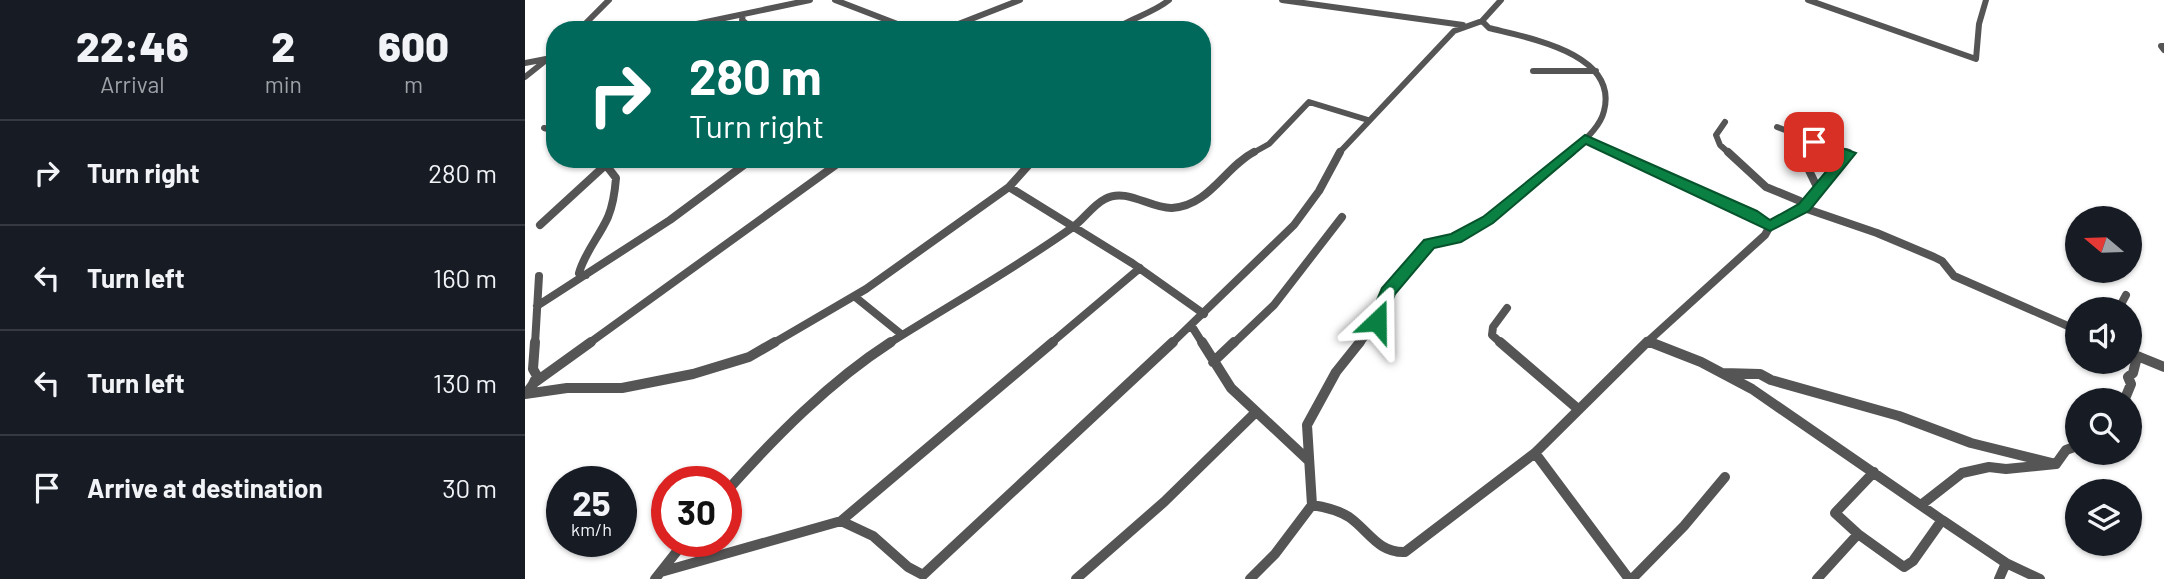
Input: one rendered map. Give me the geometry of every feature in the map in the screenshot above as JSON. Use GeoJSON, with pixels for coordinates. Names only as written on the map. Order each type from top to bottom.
{"type":"FeatureCollection","features":[{"type":"Feature","properties":{"kind":"street"},"geometry":{"type":"LineString","coordinates":[[588,21],[609,0]]}},
{"type":"Feature","properties":{"kind":"street"},"geometry":{"type":"LineString","coordinates":[[713,21],[810,0]]}},
{"type":"Feature","properties":{"kind":"street"},"geometry":{"type":"LineString","coordinates":[[835,0],[850,8],[893,21]]}},
{"type":"Feature","properties":{"kind":"street"},"geometry":{"type":"LineString","coordinates":[[963,21],[1005,2],[1020,0]]}},
{"type":"Feature","properties":{"kind":"street"},"geometry":{"type":"LineString","coordinates":[[1126,21],[1157,9],[1169,0]]}},
{"type":"Feature","properties":{"kind":"street"},"geometry":{"type":"LineString","coordinates":[[1250,579],[1275,554],[1312,505],[1313,490],[1306,435],[1313,413],[1336,372],[1373,327],[1388,292],[1429,244],[1455,238],[1488,220],[1585,139],[1604,113],[1605,99],[1596,71],[1576,56],[1550,43],[1485,25],[1468,26],[1282,0]]}},
{"type":"Feature","properties":{"kind":"street"},"geometry":{"type":"LineString","coordinates":[[1485,25],[1501,0]]}},
{"type":"Feature","properties":{"kind":"street"},"geometry":{"type":"LineString","coordinates":[[1808,0],[1976,59],[1979,24],[1986,0]]}},
{"type":"Feature","properties":{"kind":"street"},"geometry":{"type":"LineString","coordinates":[[743,15],[744,21]]}},
{"type":"Feature","properties":{"kind":"street"},"geometry":{"type":"LineString","coordinates":[[841,521],[857,525],[875,535],[902,563],[924,577],[1191,326],[1294,225],[1319,191],[1336,156],[1454,31],[1468,26]]}},
{"type":"Feature","properties":{"kind":"street"},"geometry":{"type":"LineString","coordinates":[[525,63],[546,58]]}},
{"type":"Feature","properties":{"kind":"street"},"geometry":{"type":"LineString","coordinates":[[525,77],[546,61]]}},
{"type":"Feature","properties":{"kind":"street"},"geometry":{"type":"LineString","coordinates":[[1533,72],[1596,71]]}},
{"type":"Feature","properties":{"kind":"street"},"geometry":{"type":"LineString","coordinates":[[742,474],[837,379],[901,334],[1074,226],[1105,198],[1115,194],[1172,208],[1193,202],[1214,189],[1239,160],[1269,144],[1309,102],[1368,120]]}},
{"type":"Feature","properties":{"kind":"street"},"geometry":{"type":"LineString","coordinates":[[1725,122],[1716,135],[1720,145],[1766,187],[1800,201],[1804,208],[1877,233],[1934,257],[1942,261],[1954,276],[2065,325]]}},
{"type":"Feature","properties":{"kind":"street"},"geometry":{"type":"LineString","coordinates":[[1312,505],[1329,507],[1352,519],[1387,551],[1397,554],[1405,552],[1535,453],[1647,341],[1765,235],[1770,226],[1804,208],[1849,153],[1777,127]]}},
{"type":"Feature","properties":{"kind":"street"},"geometry":{"type":"LineString","coordinates":[[1790,133],[1787,139],[1804,156],[1805,165],[1819,191]]}},
{"type":"Feature","properties":{"kind":"street"},"geometry":{"type":"LineString","coordinates":[[1585,139],[1752,215],[1770,226]]}},
{"type":"Feature","properties":{"kind":"street"},"geometry":{"type":"LineString","coordinates":[[540,225],[602,168]]}},
{"type":"Feature","properties":{"kind":"street"},"geometry":{"type":"LineString","coordinates":[[586,275],[579,273],[584,254],[612,207],[616,178],[612,168]]}},
{"type":"Feature","properties":{"kind":"street"},"geometry":{"type":"LineString","coordinates":[[537,306],[670,220],[740,168]]}},
{"type":"Feature","properties":{"kind":"street"},"geometry":{"type":"LineString","coordinates":[[533,384],[828,168]]}},
{"type":"Feature","properties":{"kind":"street"},"geometry":{"type":"LineString","coordinates":[[525,394],[580,388],[622,388],[725,366],[766,348],[854,296],[942,237],[1009,187],[1026,168]]}},
{"type":"Feature","properties":{"kind":"street"},"geometry":{"type":"LineString","coordinates":[[1009,187],[1140,268],[1204,313]]}},
{"type":"Feature","properties":{"kind":"street"},"geometry":{"type":"LineString","coordinates":[[1213,362],[1274,305],[1342,218]]}},
{"type":"Feature","properties":{"kind":"street"},"geometry":{"type":"LineString","coordinates":[[658,576],[841,521],[1140,268]]}},
{"type":"Feature","properties":{"kind":"street"},"geometry":{"type":"LineString","coordinates":[[525,394],[537,376],[533,369],[538,276]]}},
{"type":"Feature","properties":{"kind":"street"},"geometry":{"type":"LineString","coordinates":[[854,296],[901,334]]}},
{"type":"Feature","properties":{"kind":"street"},"geometry":{"type":"LineString","coordinates":[[1507,308],[1493,327],[1492,335],[1578,409]]}},
{"type":"Feature","properties":{"kind":"street"},"geometry":{"type":"LineString","coordinates":[[1191,326],[1230,388],[1308,460]]}},
{"type":"Feature","properties":{"kind":"street"},"geometry":{"type":"LineString","coordinates":[[1647,341],[1752,388],[2006,563],[2040,579]]}},
{"type":"Feature","properties":{"kind":"street"},"geometry":{"type":"LineString","coordinates":[[2142,358],[2164,367]]}},
{"type":"Feature","properties":{"kind":"street"},"geometry":{"type":"LineString","coordinates":[[1723,373],[1760,374],[1771,380],[1899,416],[1971,443],[2056,464]]}},
{"type":"Feature","properties":{"kind":"street"},"geometry":{"type":"LineString","coordinates":[[1076,579],[1164,502],[1256,412]]}},
{"type":"Feature","properties":{"kind":"street"},"geometry":{"type":"LineString","coordinates":[[1921,505],[1962,473],[1989,467],[2006,469],[2056,464],[2065,451]]}},
{"type":"Feature","properties":{"kind":"street"},"geometry":{"type":"LineString","coordinates":[[1535,453],[1630,579],[1684,526],[1725,477]]}},
{"type":"Feature","properties":{"kind":"street"},"geometry":{"type":"LineString","coordinates":[[1874,471],[1835,513],[1858,534],[1905,567],[1913,561],[1942,520]]}},
{"type":"Feature","properties":{"kind":"street"},"geometry":{"type":"LineString","coordinates":[[1817,579],[1858,534]]}},
{"type":"Feature","properties":{"kind":"street"},"geometry":{"type":"LineString","coordinates":[[658,576],[673,557]]}},
{"type":"Feature","properties":{"kind":"street"},"geometry":{"type":"LineString","coordinates":[[1999,579],[2006,563]]}},
{"type":"Feature","properties":{"kind":"route"},"geometry":{"type":"LineString","coordinates":[[1377,321],[1388,292],[1429,244],[1455,238],[1488,220],[1585,139],[1752,215],[1770,226],[1804,208],[1849,153],[1814,142]]}}]}
